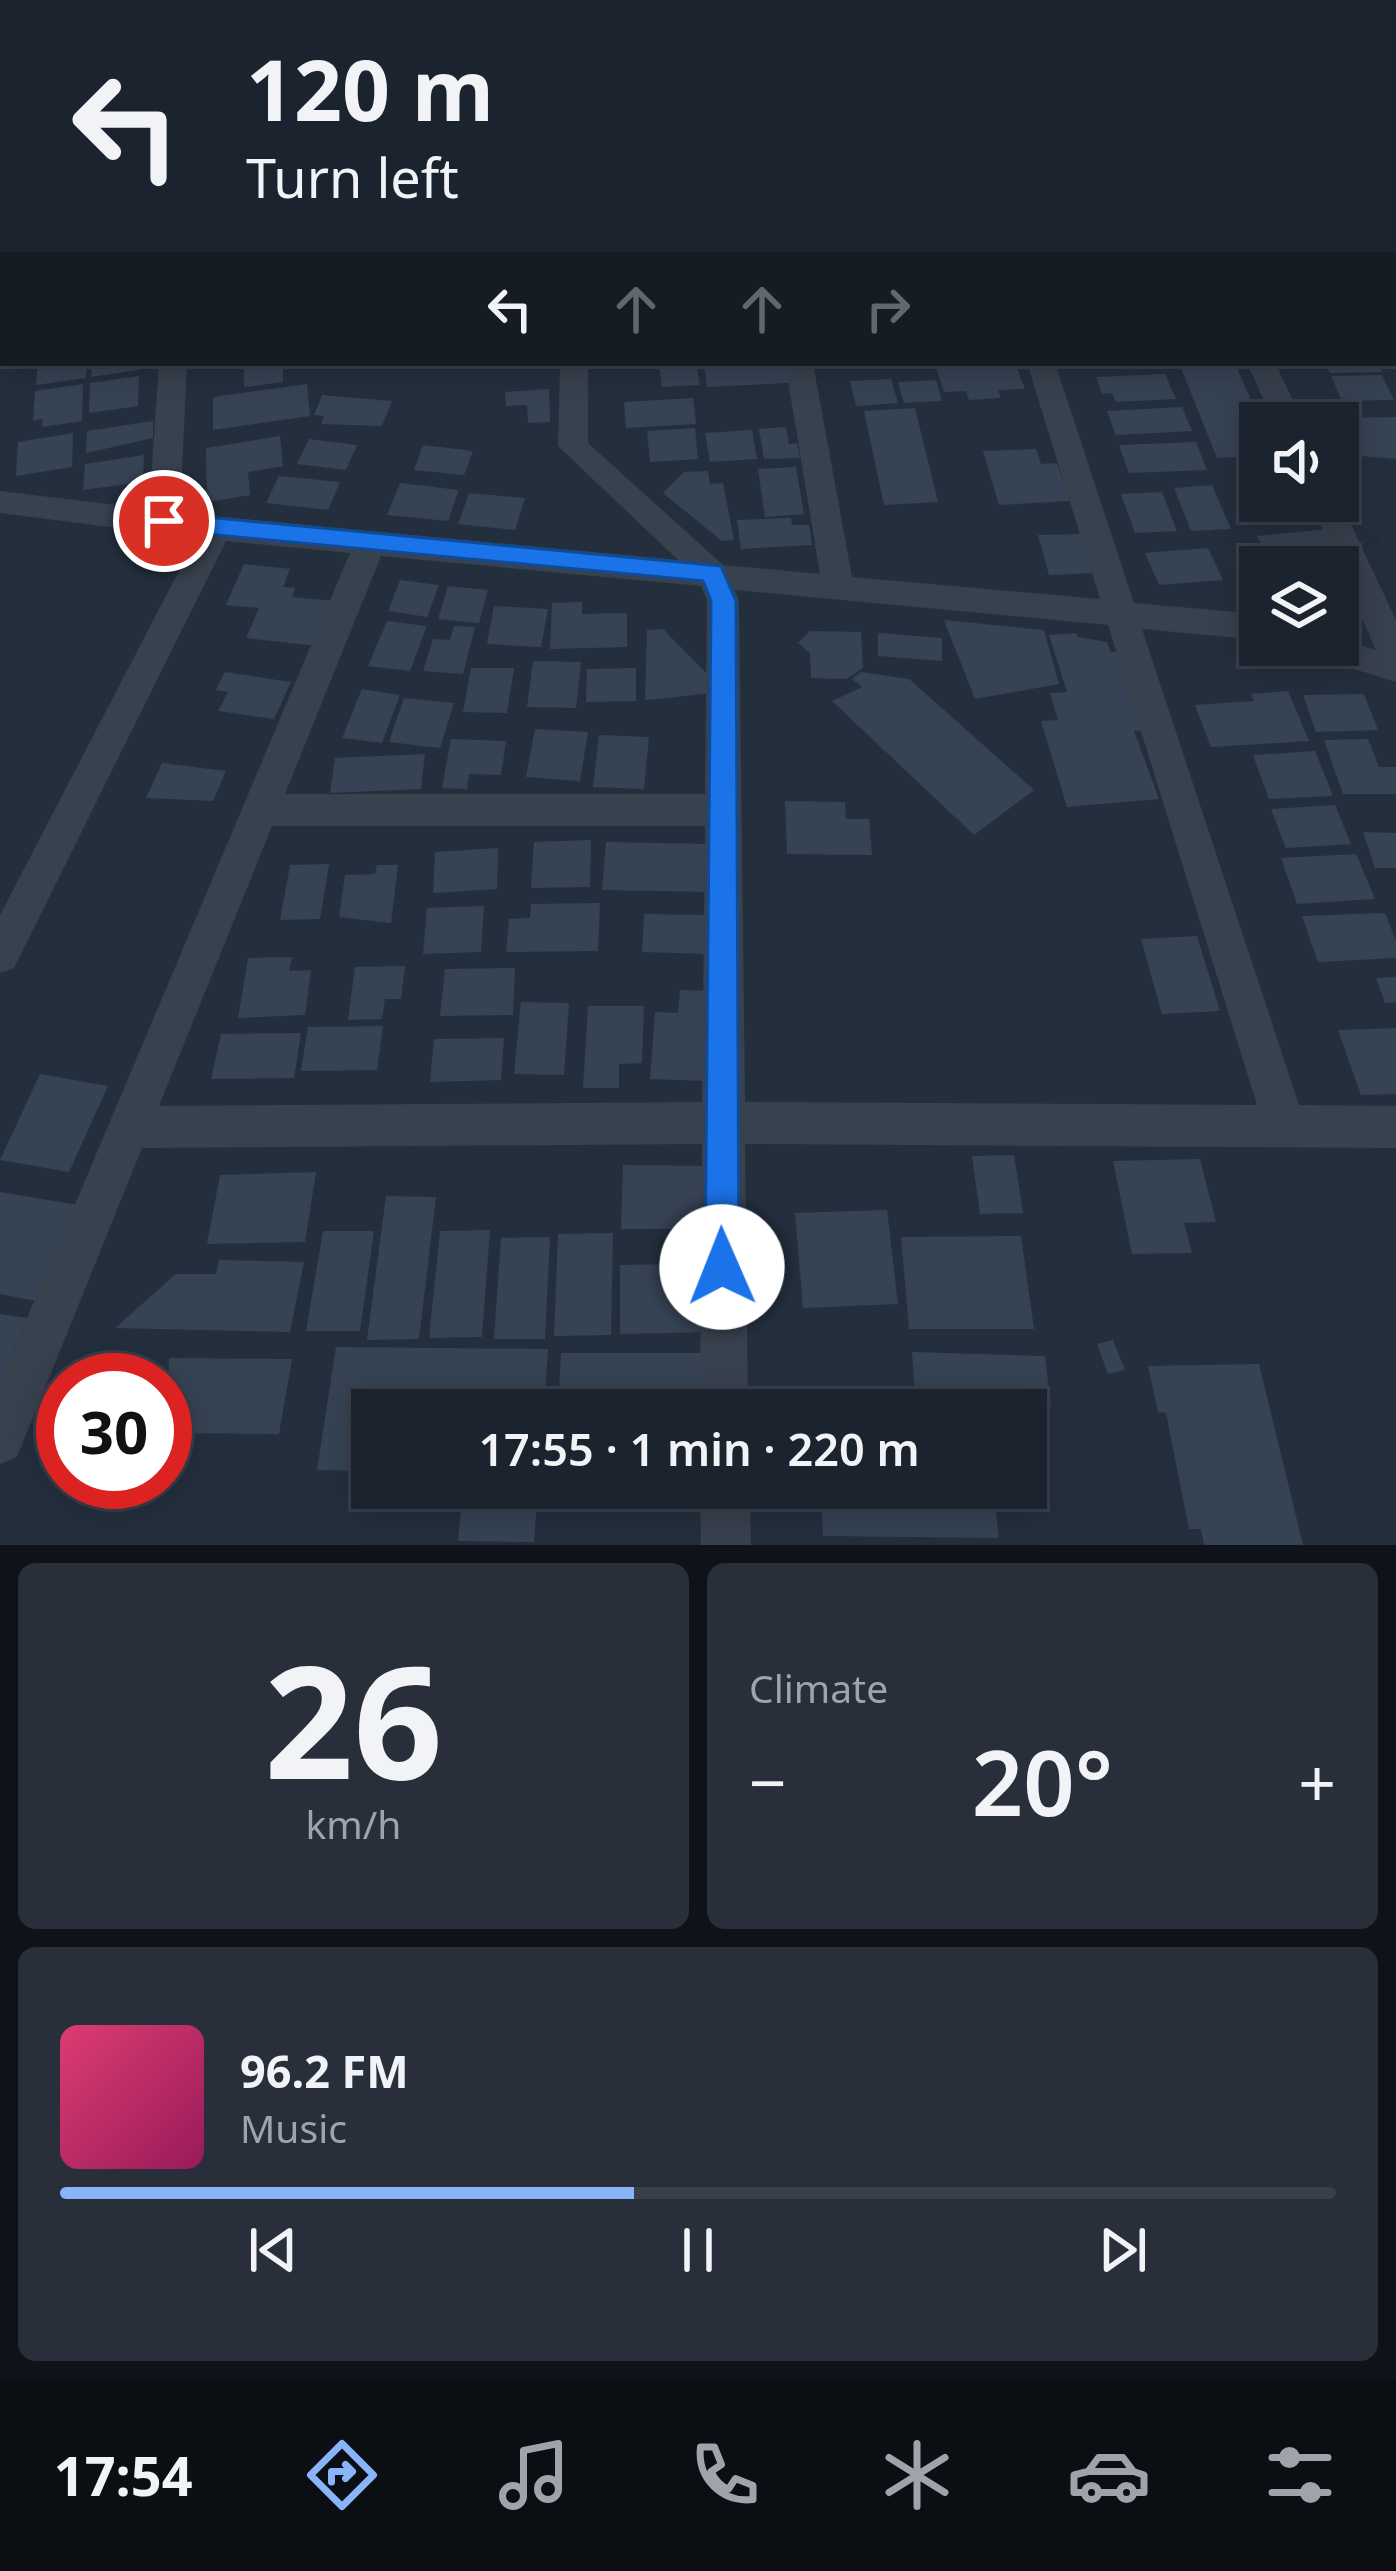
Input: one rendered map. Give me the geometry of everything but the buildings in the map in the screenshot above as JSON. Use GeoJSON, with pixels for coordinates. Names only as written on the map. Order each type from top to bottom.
{"type":"FeatureCollection","features":[{"type":"Feature","properties":{"kind":"street"},"geometry":{"type":"LineString","coordinates":[[164,521],[172,366]]}},
{"type":"Feature","properties":{"kind":"street"},"geometry":{"type":"LineString","coordinates":[[574,366],[573,446],[712,573],[723,601],[724,1389]]}},
{"type":"Feature","properties":{"kind":"street"},"geometry":{"type":"LineString","coordinates":[[800,366],[838,586]]}},
{"type":"Feature","properties":{"kind":"street"},"geometry":{"type":"LineString","coordinates":[[1041,366],[1286,1128]]}},
{"type":"Feature","properties":{"kind":"street"},"geometry":{"type":"LineString","coordinates":[[1262,366],[1279,402]]}},
{"type":"Feature","properties":{"kind":"street"},"geometry":{"type":"LineString","coordinates":[[0,502],[216,529],[1239,624]]}},
{"type":"Feature","properties":{"kind":"street"},"geometry":{"type":"LineString","coordinates":[[1334,522],[1396,656]]}},
{"type":"Feature","properties":{"kind":"street"},"geometry":{"type":"LineString","coordinates":[[0,955],[216,529]]}},
{"type":"Feature","properties":{"kind":"street"},"geometry":{"type":"LineString","coordinates":[[0,1440],[371,542]]}},
{"type":"Feature","properties":{"kind":"street"},"geometry":{"type":"LineString","coordinates":[[1359,657],[1396,668]]}},
{"type":"Feature","properties":{"kind":"street"},"geometry":{"type":"LineString","coordinates":[[261,810],[722,810]]}},
{"type":"Feature","properties":{"kind":"street"},"geometry":{"type":"LineString","coordinates":[[131,1127],[720,1123],[1396,1127]]}},
{"type":"Feature","properties":{"kind":"street"},"geometry":{"type":"LineString","coordinates":[[725,1509],[726,1545]]}},
{"type":"Feature","properties":{"kind":"route"},"geometry":{"type":"LineString","coordinates":[[164,521],[712,573],[723,601],[722,1267]]}}]}
